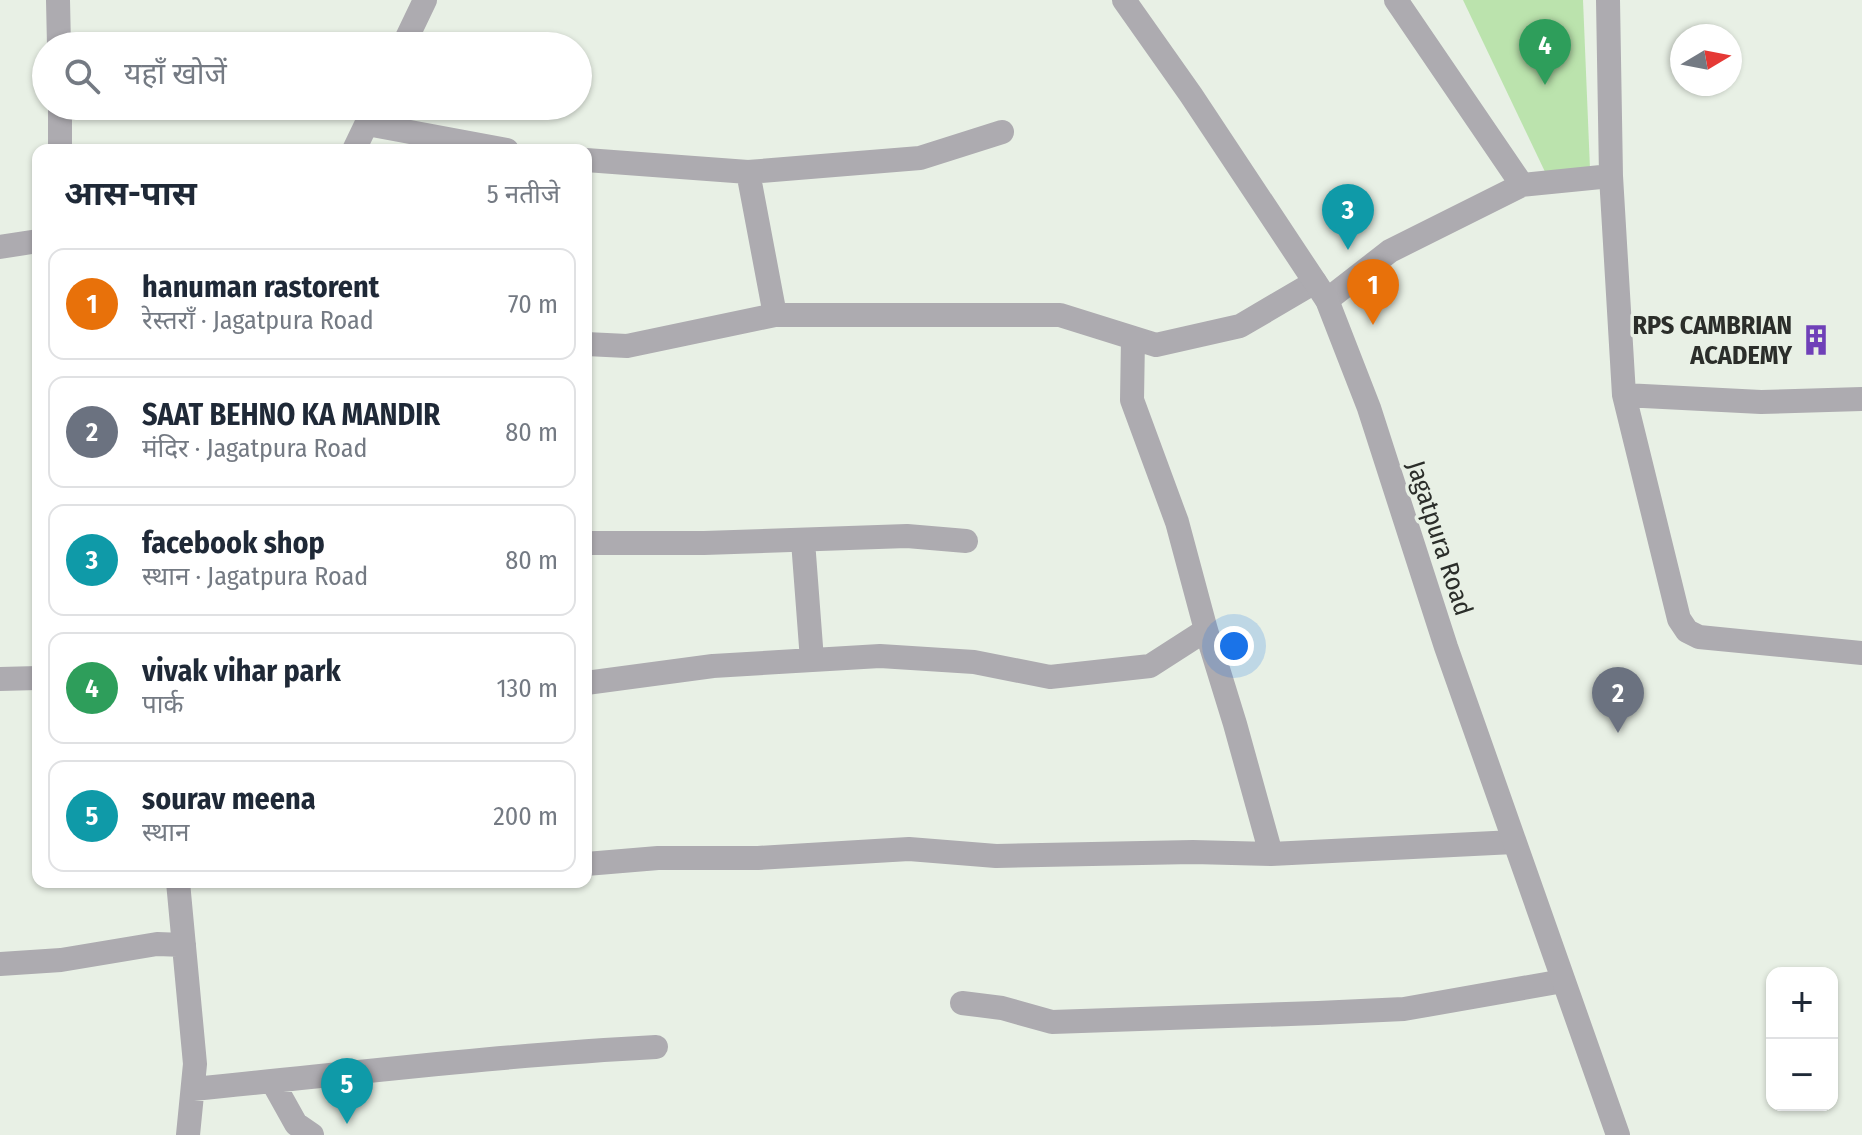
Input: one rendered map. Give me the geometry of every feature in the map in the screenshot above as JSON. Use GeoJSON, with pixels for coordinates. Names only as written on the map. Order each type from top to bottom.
{"type":"FeatureCollection","features":[{"type":"Feature","properties":{"kind":"street"},"geometry":{"type":"LineString","coordinates":[[58,0],[59,32]]}},
{"type":"Feature","properties":{"kind":"street"},"geometry":{"type":"LineString","coordinates":[[410,32],[425,0]]}},
{"type":"Feature","properties":{"kind":"street","name":"Jagatpura Road"},"geometry":{"type":"LineString","coordinates":[[1124,0],[1321,291],[1369,408],[1446,647],[1618,1135]]}},
{"type":"Feature","properties":{"kind":"street"},"geometry":{"type":"LineString","coordinates":[[1396,0],[1522,185]]}},
{"type":"Feature","properties":{"kind":"street"},"geometry":{"type":"LineString","coordinates":[[1608,0],[1611,176],[1624,395],[1679,619],[1687,631],[1699,637],[1862,653]]}},
{"type":"Feature","properties":{"kind":"street"},"geometry":{"type":"LineString","coordinates":[[60,120],[60,144]]}},
{"type":"Feature","properties":{"kind":"street"},"geometry":{"type":"LineString","coordinates":[[357,144],[369,120]]}},
{"type":"Feature","properties":{"kind":"street"},"geometry":{"type":"LineString","coordinates":[[390,120],[484,144]]}},
{"type":"Feature","properties":{"kind":"street"},"geometry":{"type":"LineString","coordinates":[[592,160],[748,172],[920,158],[1002,132]]}},
{"type":"Feature","properties":{"kind":"street"},"geometry":{"type":"LineString","coordinates":[[748,172],[775,315]]}},
{"type":"Feature","properties":{"kind":"street"},"geometry":{"type":"LineString","coordinates":[[592,344],[627,346],[775,315],[1060,315],[1156,345],[1240,326],[1321,291],[1390,251],[1522,185],[1611,176]]}},
{"type":"Feature","properties":{"kind":"street"},"geometry":{"type":"LineString","coordinates":[[0,247],[32,242]]}},
{"type":"Feature","properties":{"kind":"street"},"geometry":{"type":"LineString","coordinates":[[1133,338],[1132,400],[1177,522],[1271,854]]}},
{"type":"Feature","properties":{"kind":"street"},"geometry":{"type":"LineString","coordinates":[[1624,395],[1761,402],[1862,399]]}},
{"type":"Feature","properties":{"kind":"street"},"geometry":{"type":"LineString","coordinates":[[592,543],[803,541],[907,536],[966,541]]}},
{"type":"Feature","properties":{"kind":"street"},"geometry":{"type":"LineString","coordinates":[[803,541],[812,660]]}},
{"type":"Feature","properties":{"kind":"street"},"geometry":{"type":"LineString","coordinates":[[592,682],[713,666],[880,656],[974,662],[1050,677],[1150,666],[1206,630]]}},
{"type":"Feature","properties":{"kind":"street"},"geometry":{"type":"LineString","coordinates":[[0,679],[32,678]]}},
{"type":"Feature","properties":{"kind":"street"},"geometry":{"type":"LineString","coordinates":[[592,864],[658,858],[758,858],[909,849],[996,856],[1193,852],[1271,854],[1514,842]]}},
{"type":"Feature","properties":{"kind":"street"},"geometry":{"type":"LineString","coordinates":[[179,888],[195,1064],[188,1135]]}},
{"type":"Feature","properties":{"kind":"street"},"geometry":{"type":"LineString","coordinates":[[0,964],[61,960],[157,944],[184,945]]}},
{"type":"Feature","properties":{"kind":"street"},"geometry":{"type":"LineString","coordinates":[[962,1003],[1002,1008],[1052,1022],[1318,1013],[1404,1009],[1563,981]]}},
{"type":"Feature","properties":{"kind":"street"},"geometry":{"type":"LineString","coordinates":[[193,1089],[519,1056],[656,1047]]}},
{"type":"Feature","properties":{"kind":"street"},"geometry":{"type":"LineString","coordinates":[[272,1081],[296,1124],[312,1135]]}},
{"type":"Feature","properties":{"kind":"green space"},"geometry":{"type":"Polygon","coordinates":[[[1463,0],[1583,0],[1590,169],[1547,176],[1463,0]]]}},
{"type":"Feature","properties":{"kind":"place","name":"vivak vihar park"},"geometry":{"type":"Point","coordinates":[1545,85]}},
{"type":"Feature","properties":{"kind":"place","name":"facebook shop"},"geometry":{"type":"Point","coordinates":[1348,250]}},
{"type":"Feature","properties":{"kind":"place","name":"hanuman rastorent"},"geometry":{"type":"Point","coordinates":[1373,325]}},
{"type":"Feature","properties":{"kind":"place","name":"RPS CAMBRIAN ACADEMY"},"geometry":{"type":"Point","coordinates":[1816,340]}},
{"type":"Feature","properties":{"kind":"place","name":"SAAT BEHNO KA MANDIR"},"geometry":{"type":"Point","coordinates":[1618,733]}},
{"type":"Feature","properties":{"kind":"place","name":"sourav meena"},"geometry":{"type":"Point","coordinates":[347,1124]}}]}
